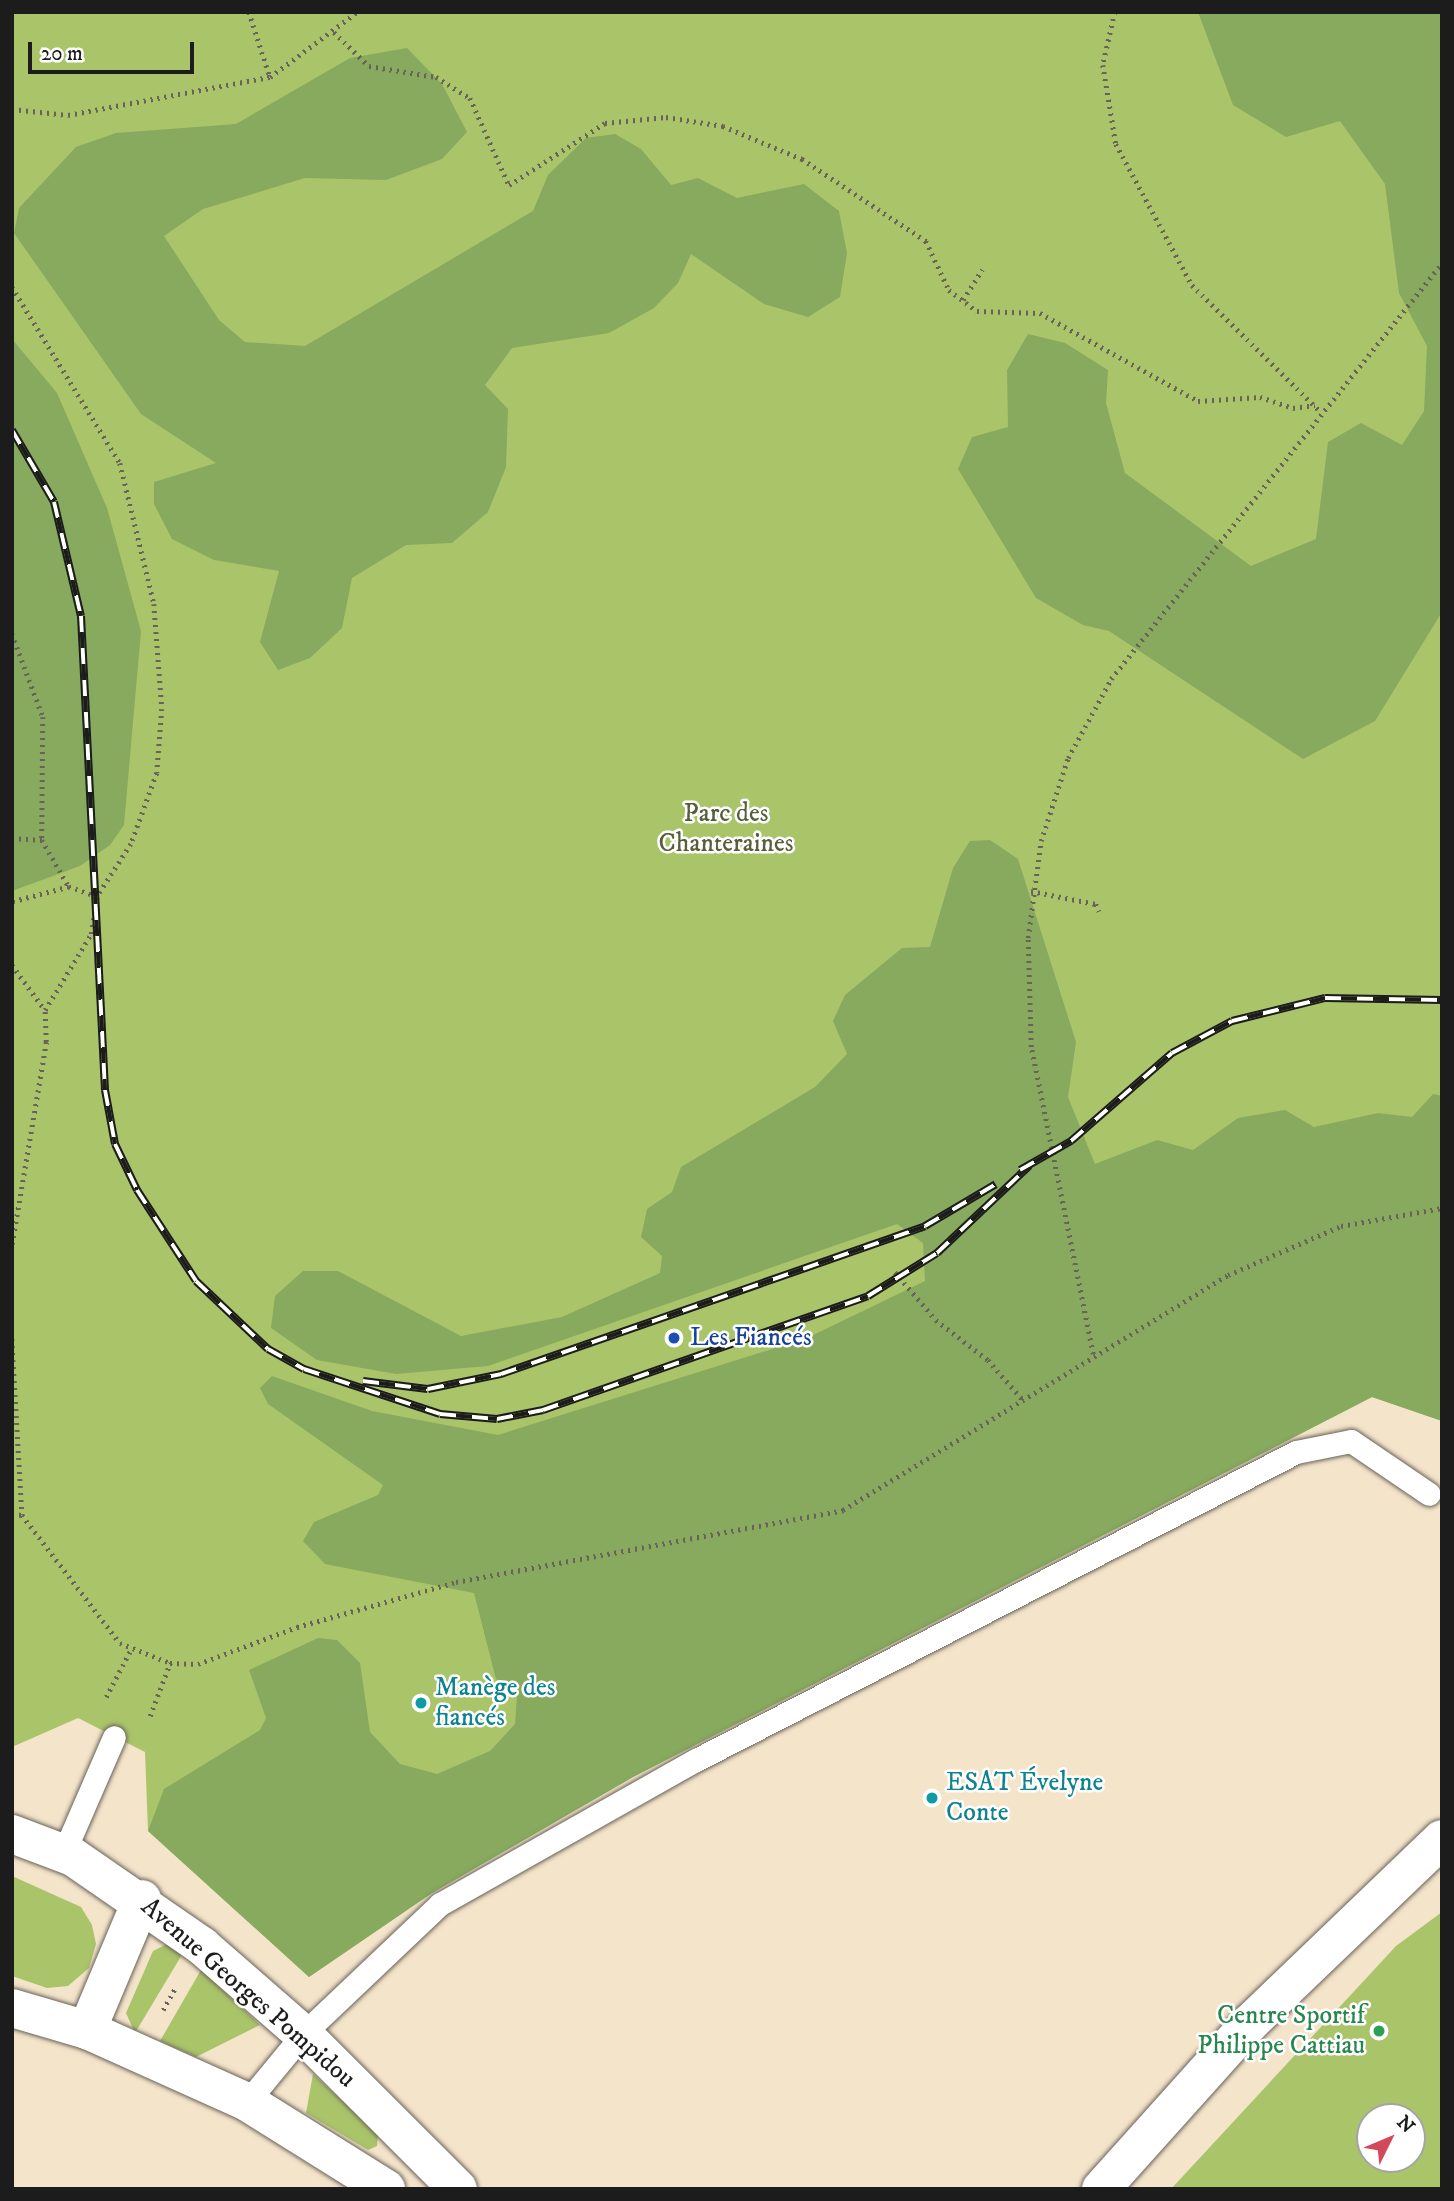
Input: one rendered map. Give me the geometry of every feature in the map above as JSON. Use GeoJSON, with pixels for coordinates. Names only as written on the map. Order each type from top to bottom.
{"type":"FeatureCollection","features":[{"type":"Feature","properties":{"kind":"street","name":"Avenue Georges Pompidou"},"geometry":{"type":"LineString","coordinates":[[12,1834],[64,1852],[142,1899],[303,2034],[458,2189]]}},
{"type":"Feature","properties":{"kind":"street"},"geometry":{"type":"LineString","coordinates":[[1101,2189],[1249,2024],[1442,1839]]}},
{"type":"Feature","properties":{"kind":"street"},"geometry":{"type":"LineString","coordinates":[[87,2030],[142,1899]]}},
{"type":"Feature","properties":{"kind":"street"},"geometry":{"type":"LineString","coordinates":[[12,2008],[87,2030],[247,2102],[386,2189]]}},
{"type":"Feature","properties":{"kind":"lane"},"geometry":{"type":"LineString","coordinates":[[247,2102],[303,2034],[440,1903],[696,1760],[1296,1452],[1351,1441],[1429,1494]]}},
{"type":"Feature","properties":{"kind":"lane"},"geometry":{"type":"LineString","coordinates":[[64,1852],[114,1737]]}},
{"type":"Feature","properties":{"kind":"path"},"geometry":{"type":"LineString","coordinates":[[249,12],[270,77]]}},
{"type":"Feature","properties":{"kind":"path"},"geometry":{"type":"LineString","coordinates":[[12,109],[68,114],[270,77],[334,32],[357,12]]}},
{"type":"Feature","properties":{"kind":"path"},"geometry":{"type":"LineString","coordinates":[[1115,12],[1103,65],[1116,144],[1192,285],[1321,412]]}},
{"type":"Feature","properties":{"kind":"path"},"geometry":{"type":"LineString","coordinates":[[334,32],[369,66],[436,77],[470,98],[509,185],[605,123],[666,117],[723,126],[802,159],[926,241],[950,290],[977,311],[1040,313],[1198,401],[1260,397],[1293,408],[1315,405]]}},
{"type":"Feature","properties":{"kind":"path"},"geometry":{"type":"LineString","coordinates":[[1093,1354],[1031,1047],[1031,891],[1068,758],[1090,712],[1321,412],[1442,262]]}},
{"type":"Feature","properties":{"kind":"path"},"geometry":{"type":"LineString","coordinates":[[963,300],[982,270]]}},
{"type":"Feature","properties":{"kind":"path"},"geometry":{"type":"LineString","coordinates":[[12,287],[120,463],[154,604],[162,709],[157,773],[131,844],[97,897],[92,933],[45,1010],[46,1042],[12,1244]]}},
{"type":"Feature","properties":{"kind":"path"},"geometry":{"type":"LineString","coordinates":[[12,634],[43,717],[42,840],[69,887]]}},
{"type":"Feature","properties":{"kind":"path"},"geometry":{"type":"LineString","coordinates":[[12,838],[42,840]]}},
{"type":"Feature","properties":{"kind":"path"},"geometry":{"type":"LineString","coordinates":[[12,902],[69,887],[97,897]]}},
{"type":"Feature","properties":{"kind":"path"},"geometry":{"type":"LineString","coordinates":[[1031,891],[1096,904],[1099,911]]}},
{"type":"Feature","properties":{"kind":"path"},"geometry":{"type":"LineString","coordinates":[[12,965],[45,1010]]}},
{"type":"Feature","properties":{"kind":"path"},"geometry":{"type":"LineString","coordinates":[[12,1339],[22,1516],[90,1611],[130,1651],[170,1663],[198,1664],[298,1627],[456,1582],[843,1510],[1093,1354],[1228,1275],[1341,1226],[1442,1208]]}},
{"type":"Feature","properties":{"kind":"path"},"geometry":{"type":"LineString","coordinates":[[895,1272],[936,1320],[988,1360],[1023,1400]]}},
{"type":"Feature","properties":{"kind":"path"},"geometry":{"type":"LineString","coordinates":[[12,1514],[22,1516]]}},
{"type":"Feature","properties":{"kind":"path"},"geometry":{"type":"LineString","coordinates":[[102,1707],[130,1651]]}},
{"type":"Feature","properties":{"kind":"path"},"geometry":{"type":"LineString","coordinates":[[145,1730],[170,1663]]}},
{"type":"Feature","properties":{"kind":"path"},"geometry":{"type":"LineString","coordinates":[[141,2053],[202,1947]]}},
{"type":"Feature","properties":{"kind":"green space","name":"Parc des Chanteraines"},"geometry":{"type":"Polygon","coordinates":[[[12,12],[1442,12],[1442,1421],[1372,1397],[633,1777],[432,1893],[309,1977],[148,1831],[145,1752],[78,1718],[12,1747],[12,12]]]}},
{"type":"Feature","properties":{"kind":"green space"},"geometry":{"type":"Polygon","coordinates":[[[1198,12],[1442,12],[1442,612],[1375,721],[1303,759],[1109,631],[1083,625],[1036,598],[958,469],[972,437],[1008,427],[1007,370],[1028,334],[1065,343],[1108,370],[1106,403],[1125,473],[1251,566],[1316,539],[1328,442],[1361,423],[1402,445],[1424,411],[1427,346],[1399,293],[1385,184],[1340,121],[1286,137],[1233,105],[1198,12]]]}},
{"type":"Feature","properties":{"kind":"green space"},"geometry":{"type":"Polygon","coordinates":[[[407,48],[442,84],[467,132],[442,159],[386,180],[305,178],[203,209],[164,236],[219,320],[245,342],[305,346],[533,211],[548,175],[586,138],[615,134],[641,149],[671,185],[698,178],[737,198],[804,184],[839,211],[847,253],[840,297],[808,317],[764,304],[691,254],[678,283],[654,308],[609,333],[512,348],[485,385],[508,409],[506,467],[488,512],[452,543],[406,545],[352,578],[342,628],[310,658],[278,670],[260,642],[279,571],[214,560],[172,539],[154,504],[154,482],[216,463],[141,414],[14,233],[19,208],[76,147],[116,133],[236,124],[350,58],[407,48]]]}},
{"type":"Feature","properties":{"kind":"green space"},"geometry":{"type":"Polygon","coordinates":[[[12,339],[57,393],[107,508],[141,631],[124,825],[110,845],[80,866],[12,891],[12,339]]]}},
{"type":"Feature","properties":{"kind":"green space"},"geometry":{"type":"Polygon","coordinates":[[[990,840],[1018,859],[1076,1042],[1068,1097],[1095,1164],[1157,1140],[1193,1150],[1238,1118],[1285,1110],[1314,1127],[1378,1113],[1412,1117],[1433,1094],[1442,1096],[1442,1421],[1372,1397],[633,1777],[432,1893],[309,1977],[148,1831],[164,1789],[260,1730],[266,1718],[249,1670],[318,1638],[337,1640],[360,1663],[370,1732],[400,1764],[437,1774],[490,1751],[515,1724],[517,1696],[496,1679],[474,1593],[325,1564],[303,1541],[314,1522],[378,1495],[383,1485],[268,1404],[260,1388],[272,1376],[372,1411],[498,1435],[807,1338],[925,1281],[923,1243],[897,1224],[488,1366],[396,1374],[317,1360],[271,1328],[275,1296],[303,1271],[338,1271],[461,1336],[562,1317],[660,1273],[662,1256],[641,1237],[647,1209],[672,1192],[681,1167],[815,1087],[847,1054],[833,1021],[845,995],[902,948],[930,947],[953,868],[970,841],[990,840]]]}},
{"type":"Feature","properties":{"kind":"green space"},"geometry":{"type":"Polygon","coordinates":[[[12,1876],[81,1907],[92,1925],[96,1944],[89,1968],[68,1986],[47,1988],[12,1976],[12,1876]]]}},
{"type":"Feature","properties":{"kind":"green space","name":"Centre Sportif Philippe Cattiau"},"geometry":{"type":"Polygon","coordinates":[[[1442,1912],[1442,2189],[1171,2189],[1396,1946],[1442,1912]]]}},
{"type":"Feature","properties":{"kind":"green space"},"geometry":{"type":"Polygon","coordinates":[[[167,1944],[183,1953],[135,2033],[126,2013],[153,1951],[167,1944]]]}},
{"type":"Feature","properties":{"kind":"green space"},"geometry":{"type":"Polygon","coordinates":[[[201,1970],[260,2025],[196,2057],[160,2041],[201,1970]]]}},
{"type":"Feature","properties":{"kind":"green space"},"geometry":{"type":"Polygon","coordinates":[[[313,2074],[378,2134],[377,2146],[368,2150],[306,2113],[313,2074]]]}},
{"type":"Feature","properties":{"kind":"railway"},"geometry":{"type":"LineString","coordinates":[[12,430],[54,502],[81,616],[105,1090],[115,1144],[137,1190],[196,1281],[268,1349],[304,1369],[440,1414],[497,1419],[543,1410],[868,1296],[937,1253],[1029,1166]]}},
{"type":"Feature","properties":{"kind":"railway"},"geometry":{"type":"LineString","coordinates":[[1020,1170],[1071,1141],[1172,1053],[1232,1021],[1325,998],[1442,1000]]}},
{"type":"Feature","properties":{"kind":"railway"},"geometry":{"type":"LineString","coordinates":[[363,1381],[428,1389],[501,1374],[925,1226],[996,1184]]}},
{"type":"Feature","properties":{"kind":"place","name":"Les Fiancés"},"geometry":{"type":"Point","coordinates":[674,1338]}},
{"type":"Feature","properties":{"kind":"place","name":"Manège des fiancés"},"geometry":{"type":"Point","coordinates":[421,1703]}},
{"type":"Feature","properties":{"kind":"place","name":"ESAT Évelyne Conte"},"geometry":{"type":"Point","coordinates":[932,1798]}},
{"type":"Feature","properties":{"kind":"place","name":"Centre Sportif Philippe Cattiau"},"geometry":{"type":"Point","coordinates":[1379,2031]}}]}
